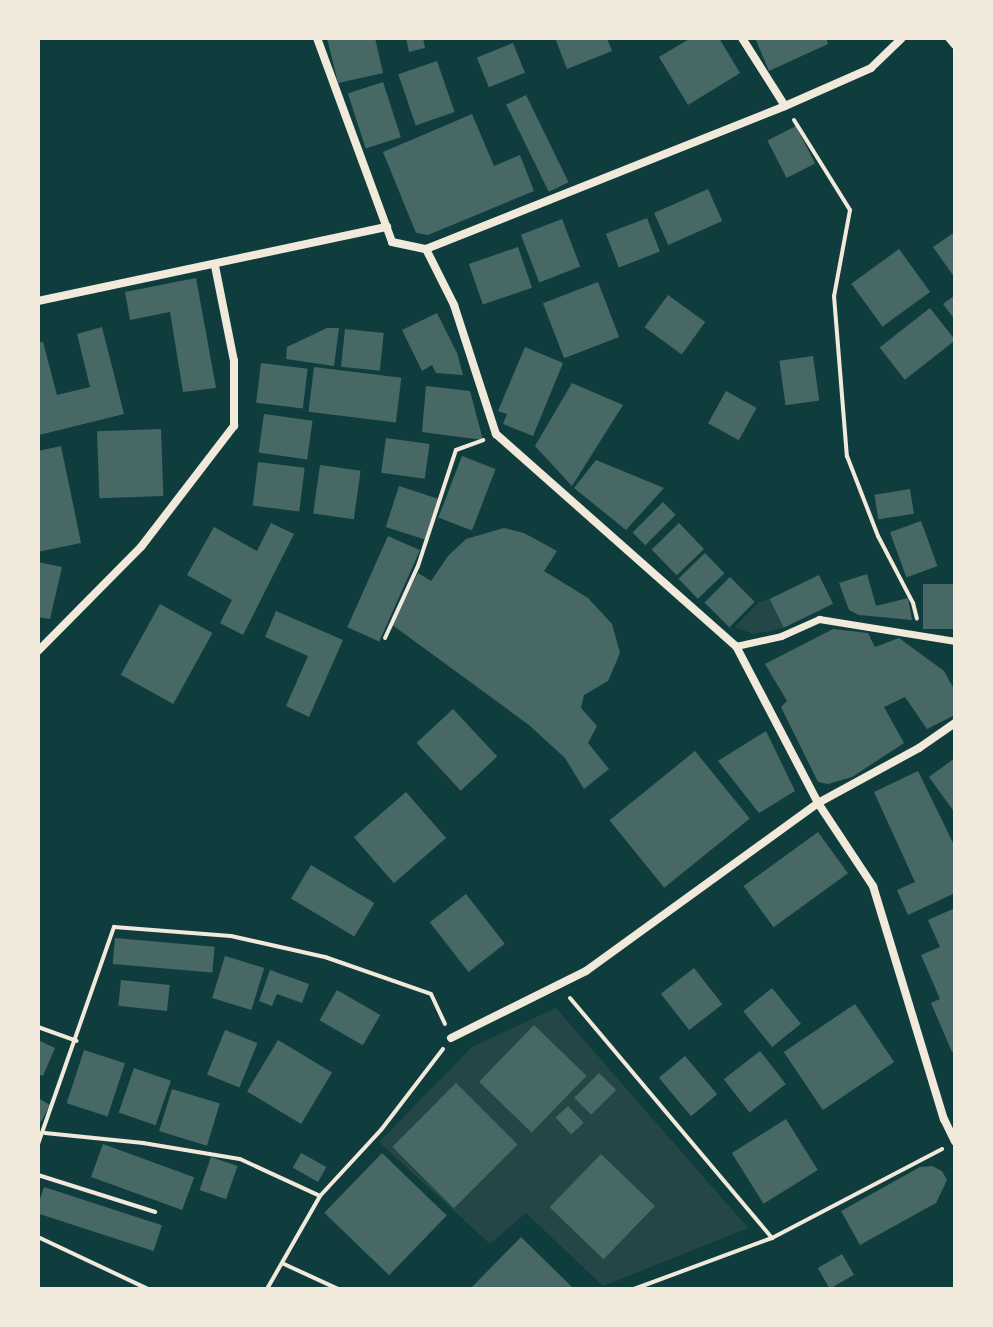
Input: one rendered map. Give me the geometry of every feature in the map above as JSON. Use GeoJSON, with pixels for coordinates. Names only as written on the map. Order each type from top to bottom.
{"type":"FeatureCollection","features":[{"type":"Feature","properties":{"kind":"street"},"geometry":{"type":"LineString","coordinates":[[317,38],[392,242],[426,249],[785,106],[871,68],[902,38]]}},
{"type":"Feature","properties":{"kind":"street"},"geometry":{"type":"LineString","coordinates":[[742,38],[785,106]]}},
{"type":"Feature","properties":{"kind":"street"},"geometry":{"type":"LineString","coordinates":[[949,38],[955,45]]}},
{"type":"Feature","properties":{"kind":"street"},"geometry":{"type":"LineString","coordinates":[[38,301],[215,266],[387,227]]}},
{"type":"Feature","properties":{"kind":"street"},"geometry":{"type":"LineString","coordinates":[[426,249],[454,305],[496,434],[736,646],[818,803],[873,886],[921,1031],[944,1119],[955,1142]]}},
{"type":"Feature","properties":{"kind":"street"},"geometry":{"type":"LineString","coordinates":[[38,651],[141,547],[234,426],[234,361],[215,266]]}},
{"type":"Feature","properties":{"kind":"street"},"geometry":{"type":"LineString","coordinates":[[736,646],[781,636],[819,619],[955,641]]}},
{"type":"Feature","properties":{"kind":"street"},"geometry":{"type":"LineString","coordinates":[[451,1038],[586,971],[818,803],[919,748],[955,723]]}},
{"type":"Feature","properties":{"kind":"path"},"geometry":{"type":"LineString","coordinates":[[785,106],[850,210],[834,296],[847,456],[878,536],[913,603],[921,636]]}},
{"type":"Feature","properties":{"kind":"path"},"geometry":{"type":"LineString","coordinates":[[385,638],[418,566],[456,450],[496,434]]}},
{"type":"Feature","properties":{"kind":"path"},"geometry":{"type":"LineString","coordinates":[[38,1144],[45,1133],[114,927],[231,936],[325,957],[431,994],[451,1038],[381,1130],[320,1196],[267,1289]]}},
{"type":"Feature","properties":{"kind":"path"},"geometry":{"type":"LineString","coordinates":[[558,984],[772,1238]]}},
{"type":"Feature","properties":{"kind":"path"},"geometry":{"type":"LineString","coordinates":[[38,1027],[77,1041]]}},
{"type":"Feature","properties":{"kind":"path"},"geometry":{"type":"LineString","coordinates":[[45,1133],[240,1159],[320,1196]]}},
{"type":"Feature","properties":{"kind":"path"},"geometry":{"type":"LineString","coordinates":[[634,1289],[772,1238],[955,1142]]}},
{"type":"Feature","properties":{"kind":"path"},"geometry":{"type":"LineString","coordinates":[[38,1175],[155,1212]]}},
{"type":"Feature","properties":{"kind":"path"},"geometry":{"type":"LineString","coordinates":[[38,1237],[148,1289]]}},
{"type":"Feature","properties":{"kind":"path"},"geometry":{"type":"LineString","coordinates":[[284,1264],[338,1289]]}},
{"type":"Feature","properties":{"kind":"shaded area"},"geometry":{"type":"Polygon","coordinates":[[[769,599],[783,628],[753,634],[735,627],[759,602],[769,599]]]}},
{"type":"Feature","properties":{"kind":"shaded area"},"geometry":{"type":"Polygon","coordinates":[[[556,1008],[748,1228],[603,1286],[526,1213],[490,1244],[379,1142],[472,1047],[556,1008]]]}},
{"type":"Feature","properties":{"kind":"building"},"geometry":{"type":"Polygon","coordinates":[[[327,38],[375,38],[383,73],[338,83],[327,38]]]}},
{"type":"Feature","properties":{"kind":"building"},"geometry":{"type":"Polygon","coordinates":[[[406,38],[423,38],[425,48],[409,52],[406,38]]]}},
{"type":"Feature","properties":{"kind":"building"},"geometry":{"type":"Polygon","coordinates":[[[555,38],[607,38],[612,51],[567,69],[555,38]]]}},
{"type":"Feature","properties":{"kind":"building"},"geometry":{"type":"Polygon","coordinates":[[[691,38],[719,38],[740,73],[688,105],[659,57],[691,38]]]}},
{"type":"Feature","properties":{"kind":"building"},"geometry":{"type":"Polygon","coordinates":[[[755,38],[826,38],[828,44],[769,71],[755,38]]]}},
{"type":"Feature","properties":{"kind":"building"},"geometry":{"type":"Polygon","coordinates":[[[513,43],[525,73],[489,87],[477,58],[513,43]]]}},
{"type":"Feature","properties":{"kind":"building"},"geometry":{"type":"Polygon","coordinates":[[[437,61],[455,112],[416,125],[398,74],[437,61]]]}},
{"type":"Feature","properties":{"kind":"building"},"geometry":{"type":"Polygon","coordinates":[[[383,82],[401,137],[366,149],[348,93],[383,82]]]}},
{"type":"Feature","properties":{"kind":"building"},"geometry":{"type":"Polygon","coordinates":[[[526,95],[569,182],[549,192],[506,105],[526,95]]]}},
{"type":"Feature","properties":{"kind":"building"},"geometry":{"type":"Polygon","coordinates":[[[472,114],[494,166],[520,155],[534,191],[428,235],[416,233],[383,152],[472,114]]]}},
{"type":"Feature","properties":{"kind":"building"},"geometry":{"type":"Polygon","coordinates":[[[796,126],[815,163],[787,178],[767,141],[796,126]]]}},
{"type":"Feature","properties":{"kind":"building"},"geometry":{"type":"Polygon","coordinates":[[[708,189],[722,221],[668,245],[654,213],[708,189]]]}},
{"type":"Feature","properties":{"kind":"building"},"geometry":{"type":"Polygon","coordinates":[[[647,218],[660,252],[619,267],[606,234],[647,218]]]}},
{"type":"Feature","properties":{"kind":"building"},"geometry":{"type":"Polygon","coordinates":[[[562,219],[580,267],[539,282],[521,235],[562,219]]]}},
{"type":"Feature","properties":{"kind":"building"},"geometry":{"type":"Polygon","coordinates":[[[955,232],[955,278],[933,247],[955,232]]]}},
{"type":"Feature","properties":{"kind":"building"},"geometry":{"type":"Polygon","coordinates":[[[518,247],[532,288],[483,305],[469,264],[518,247]]]}},
{"type":"Feature","properties":{"kind":"building"},"geometry":{"type":"Polygon","coordinates":[[[899,249],[930,292],[882,327],[851,284],[899,249]]]}},
{"type":"Feature","properties":{"kind":"building"},"geometry":{"type":"Polygon","coordinates":[[[196,278],[216,388],[183,392],[170,312],[130,320],[125,292],[196,278]]]}},
{"type":"Feature","properties":{"kind":"building"},"geometry":{"type":"Polygon","coordinates":[[[598,282],[619,337],[564,358],[543,303],[598,282]]]}},
{"type":"Feature","properties":{"kind":"building"},"geometry":{"type":"Polygon","coordinates":[[[668,295],[705,322],[682,354],[644,327],[668,295]]]}},
{"type":"Feature","properties":{"kind":"building"},"geometry":{"type":"Polygon","coordinates":[[[955,295],[955,320],[943,304],[955,295]]]}},
{"type":"Feature","properties":{"kind":"building"},"geometry":{"type":"Polygon","coordinates":[[[930,308],[955,340],[905,380],[880,347],[930,308]]]}},
{"type":"Feature","properties":{"kind":"building"},"geometry":{"type":"Polygon","coordinates":[[[437,313],[457,353],[463,375],[436,373],[432,365],[422,371],[402,330],[437,313]]]}},
{"type":"Feature","properties":{"kind":"building"},"geometry":{"type":"Polygon","coordinates":[[[102,327],[124,414],[39,435],[38,343],[43,342],[57,395],[90,387],[77,334],[102,327]]]}},
{"type":"Feature","properties":{"kind":"building"},"geometry":{"type":"Polygon","coordinates":[[[327,328],[339,328],[334,366],[286,359],[287,347],[327,328]]]}},
{"type":"Feature","properties":{"kind":"building"},"geometry":{"type":"Polygon","coordinates":[[[345,329],[384,333],[380,371],[341,367],[345,329]]]}},
{"type":"Feature","properties":{"kind":"building"},"geometry":{"type":"Polygon","coordinates":[[[525,347],[563,363],[533,436],[503,424],[507,414],[498,411],[525,347]]]}},
{"type":"Feature","properties":{"kind":"building"},"geometry":{"type":"Polygon","coordinates":[[[813,356],[819,401],[786,405],[779,361],[813,356]]]}},
{"type":"Feature","properties":{"kind":"building"},"geometry":{"type":"Polygon","coordinates":[[[261,363],[308,369],[303,408],[256,403],[261,363]]]}},
{"type":"Feature","properties":{"kind":"building"},"geometry":{"type":"Polygon","coordinates":[[[314,367],[401,378],[396,422],[309,412],[314,367]]]}},
{"type":"Feature","properties":{"kind":"building"},"geometry":{"type":"Polygon","coordinates":[[[572,383],[623,405],[572,486],[535,446],[572,383]]]}},
{"type":"Feature","properties":{"kind":"building"},"geometry":{"type":"Polygon","coordinates":[[[426,386],[470,391],[483,440],[422,432],[426,386]]]}},
{"type":"Feature","properties":{"kind":"building"},"geometry":{"type":"Polygon","coordinates":[[[726,391],[757,408],[739,440],[708,423],[726,391]]]}},
{"type":"Feature","properties":{"kind":"building"},"geometry":{"type":"Polygon","coordinates":[[[264,414],[313,421],[307,459],[259,453],[264,414]]]}},
{"type":"Feature","properties":{"kind":"building"},"geometry":{"type":"Polygon","coordinates":[[[161,429],[163,496],[99,498],[97,431],[161,429]]]}},
{"type":"Feature","properties":{"kind":"building"},"geometry":{"type":"Polygon","coordinates":[[[386,438],[430,444],[425,479],[381,473],[386,438]]]}},
{"type":"Feature","properties":{"kind":"building"},"geometry":{"type":"Polygon","coordinates":[[[61,446],[81,543],[38,552],[38,451],[61,446]]]}},
{"type":"Feature","properties":{"kind":"building"},"geometry":{"type":"Polygon","coordinates":[[[462,456],[496,469],[472,531],[438,518],[462,456]]]}},
{"type":"Feature","properties":{"kind":"building"},"geometry":{"type":"Polygon","coordinates":[[[596,460],[664,488],[626,530],[574,488],[596,460]]]}},
{"type":"Feature","properties":{"kind":"building"},"geometry":{"type":"Polygon","coordinates":[[[258,462],[305,468],[299,511],[253,506],[258,462]]]}},
{"type":"Feature","properties":{"kind":"building"},"geometry":{"type":"Polygon","coordinates":[[[320,465],[361,471],[354,519],[313,514],[320,465]]]}},
{"type":"Feature","properties":{"kind":"building"},"geometry":{"type":"Polygon","coordinates":[[[399,486],[438,499],[425,540],[386,527],[399,486]]]}},
{"type":"Feature","properties":{"kind":"building"},"geometry":{"type":"Polygon","coordinates":[[[910,489],[914,514],[878,519],[874,495],[910,489]]]}},
{"type":"Feature","properties":{"kind":"building"},"geometry":{"type":"Polygon","coordinates":[[[663,502],[676,515],[645,545],[633,532],[663,502]]]}},
{"type":"Feature","properties":{"kind":"building"},"geometry":{"type":"Polygon","coordinates":[[[921,521],[937,566],[906,577],[890,532],[921,521]]]}},
{"type":"Feature","properties":{"kind":"building"},"geometry":{"type":"Polygon","coordinates":[[[271,523],[294,534],[243,635],[220,623],[232,600],[187,575],[214,527],[257,551],[271,523]]]}},
{"type":"Feature","properties":{"kind":"building"},"geometry":{"type":"Polygon","coordinates":[[[679,523],[704,549],[677,575],[652,549],[679,523]]]}},
{"type":"Feature","properties":{"kind":"building"},"geometry":{"type":"Polygon","coordinates":[[[504,528],[524,533],[557,551],[544,571],[588,598],[612,624],[620,653],[608,681],[584,695],[581,708],[597,726],[588,743],[609,769],[584,789],[565,758],[529,725],[391,624],[418,573],[431,581],[448,556],[466,539],[504,528]]]}},
{"type":"Feature","properties":{"kind":"building"},"geometry":{"type":"Polygon","coordinates":[[[388,536],[420,550],[379,642],[347,627],[388,536]]]}},
{"type":"Feature","properties":{"kind":"building"},"geometry":{"type":"Polygon","coordinates":[[[705,553],[724,573],[698,599],[678,579],[705,553]]]}},
{"type":"Feature","properties":{"kind":"building"},"geometry":{"type":"Polygon","coordinates":[[[38,562],[62,567],[50,619],[38,617],[38,562]]]}},
{"type":"Feature","properties":{"kind":"building"},"geometry":{"type":"Polygon","coordinates":[[[867,574],[876,606],[908,598],[912,620],[859,615],[849,610],[839,583],[867,574]]]}},
{"type":"Feature","properties":{"kind":"building"},"geometry":{"type":"Polygon","coordinates":[[[819,575],[833,604],[784,628],[770,599],[819,575]]]}},
{"type":"Feature","properties":{"kind":"building"},"geometry":{"type":"Polygon","coordinates":[[[730,577],[755,602],[729,627],[705,602],[730,577]]]}},
{"type":"Feature","properties":{"kind":"building"},"geometry":{"type":"Polygon","coordinates":[[[923,584],[955,584],[955,629],[923,629],[923,584]]]}},
{"type":"Feature","properties":{"kind":"building"},"geometry":{"type":"Polygon","coordinates":[[[160,604],[212,633],[173,704],[121,675],[160,604]]]}},
{"type":"Feature","properties":{"kind":"building"},"geometry":{"type":"Polygon","coordinates":[[[276,611],[343,640],[309,717],[286,706],[308,656],[265,637],[276,611]]]}},
{"type":"Feature","properties":{"kind":"building"},"geometry":{"type":"Polygon","coordinates":[[[833,629],[868,633],[875,647],[899,638],[944,671],[955,691],[955,715],[927,729],[905,697],[884,707],[904,743],[852,777],[828,784],[818,782],[781,707],[787,701],[765,664],[833,629]]]}},
{"type":"Feature","properties":{"kind":"building"},"geometry":{"type":"Polygon","coordinates":[[[453,709],[497,757],[461,791],[416,743],[453,709]]]}},
{"type":"Feature","properties":{"kind":"building"},"geometry":{"type":"Polygon","coordinates":[[[766,731],[795,791],[759,813],[718,761],[766,731]]]}},
{"type":"Feature","properties":{"kind":"building"},"geometry":{"type":"Polygon","coordinates":[[[695,751],[750,819],[664,888],[610,820],[695,751]]]}},
{"type":"Feature","properties":{"kind":"building"},"geometry":{"type":"Polygon","coordinates":[[[955,758],[955,813],[929,777],[955,758]]]}},
{"type":"Feature","properties":{"kind":"building"},"geometry":{"type":"Polygon","coordinates":[[[918,771],[955,847],[955,893],[908,915],[897,890],[915,882],[874,792],[918,771]]]}},
{"type":"Feature","properties":{"kind":"building"},"geometry":{"type":"Polygon","coordinates":[[[406,792],[446,838],[394,883],[354,837],[406,792]]]}},
{"type":"Feature","properties":{"kind":"building"},"geometry":{"type":"Polygon","coordinates":[[[818,832],[848,873],[774,927],[744,886],[818,832]]]}},
{"type":"Feature","properties":{"kind":"building"},"geometry":{"type":"Polygon","coordinates":[[[311,865],[374,903],[354,937],[291,898],[311,865]]]}},
{"type":"Feature","properties":{"kind":"building"},"geometry":{"type":"Polygon","coordinates":[[[466,894],[505,944],[469,972],[430,922],[466,894]]]}},
{"type":"Feature","properties":{"kind":"building"},"geometry":{"type":"Polygon","coordinates":[[[955,908],[955,1051],[952,1052],[931,1003],[940,999],[921,955],[940,947],[928,920],[955,908]]]}},
{"type":"Feature","properties":{"kind":"building"},"geometry":{"type":"Polygon","coordinates":[[[115,938],[215,947],[212,973],[113,964],[115,938]]]}},
{"type":"Feature","properties":{"kind":"building"},"geometry":{"type":"Polygon","coordinates":[[[225,956],[264,968],[251,1010],[212,998],[225,956]]]}},
{"type":"Feature","properties":{"kind":"building"},"geometry":{"type":"Polygon","coordinates":[[[694,968],[722,1004],[689,1030],[661,994],[694,968]]]}},
{"type":"Feature","properties":{"kind":"building"},"geometry":{"type":"Polygon","coordinates":[[[270,970],[309,984],[302,1003],[277,994],[272,1006],[259,1001],[270,970]]]}},
{"type":"Feature","properties":{"kind":"building"},"geometry":{"type":"Polygon","coordinates":[[[121,980],[170,985],[167,1011],[118,1006],[121,980]]]}},
{"type":"Feature","properties":{"kind":"building"},"geometry":{"type":"Polygon","coordinates":[[[772,988],[801,1024],[772,1047],[743,1011],[772,988]]]}},
{"type":"Feature","properties":{"kind":"building"},"geometry":{"type":"Polygon","coordinates":[[[337,990],[380,1015],[363,1045],[320,1020],[337,990]]]}},
{"type":"Feature","properties":{"kind":"building"},"geometry":{"type":"Polygon","coordinates":[[[855,1004],[894,1062],[823,1110],[784,1052],[855,1004]]]}},
{"type":"Feature","properties":{"kind":"building"},"geometry":{"type":"Polygon","coordinates":[[[534,1025],[587,1076],[532,1133],[479,1082],[534,1025]]]}},
{"type":"Feature","properties":{"kind":"building"},"geometry":{"type":"Polygon","coordinates":[[[225,1030],[257,1043],[239,1088],[207,1075],[225,1030]]]}},
{"type":"Feature","properties":{"kind":"building"},"geometry":{"type":"Polygon","coordinates":[[[38,1040],[55,1048],[43,1076],[38,1074],[38,1040]]]}},
{"type":"Feature","properties":{"kind":"building"},"geometry":{"type":"Polygon","coordinates":[[[278,1040],[332,1072],[301,1124],[247,1091],[278,1040]]]}},
{"type":"Feature","properties":{"kind":"building"},"geometry":{"type":"Polygon","coordinates":[[[84,1050],[125,1063],[108,1117],[67,1103],[84,1050]]]}},
{"type":"Feature","properties":{"kind":"building"},"geometry":{"type":"Polygon","coordinates":[[[760,1051],[786,1084],[750,1112],[724,1079],[760,1051]]]}},
{"type":"Feature","properties":{"kind":"building"},"geometry":{"type":"Polygon","coordinates":[[[685,1056],[717,1094],[691,1116],[659,1078],[685,1056]]]}},
{"type":"Feature","properties":{"kind":"building"},"geometry":{"type":"Polygon","coordinates":[[[134,1068],[171,1081],[156,1125],[119,1112],[134,1068]]]}},
{"type":"Feature","properties":{"kind":"building"},"geometry":{"type":"Polygon","coordinates":[[[599,1073],[616,1090],[591,1115],[574,1098],[599,1073]]]}},
{"type":"Feature","properties":{"kind":"building"},"geometry":{"type":"Polygon","coordinates":[[[456,1083],[518,1145],[454,1208],[392,1147],[456,1083]]]}},
{"type":"Feature","properties":{"kind":"building"},"geometry":{"type":"Polygon","coordinates":[[[172,1089],[220,1104],[207,1146],[159,1131],[172,1089]]]}},
{"type":"Feature","properties":{"kind":"building"},"geometry":{"type":"Polygon","coordinates":[[[38,1098],[50,1105],[38,1127],[38,1098]]]}},
{"type":"Feature","properties":{"kind":"building"},"geometry":{"type":"Polygon","coordinates":[[[568,1106],[584,1123],[571,1134],[556,1118],[568,1106]]]}},
{"type":"Feature","properties":{"kind":"building"},"geometry":{"type":"Polygon","coordinates":[[[786,1119],[818,1170],[764,1204],[732,1153],[786,1119]]]}},
{"type":"Feature","properties":{"kind":"building"},"geometry":{"type":"Polygon","coordinates":[[[103,1144],[194,1177],[182,1210],[91,1177],[103,1144]]]}},
{"type":"Feature","properties":{"kind":"building"},"geometry":{"type":"Polygon","coordinates":[[[301,1153],[326,1167],[318,1182],[293,1168],[301,1153]]]}},
{"type":"Feature","properties":{"kind":"building"},"geometry":{"type":"Polygon","coordinates":[[[382,1153],[447,1216],[389,1275],[324,1213],[382,1153]]]}},
{"type":"Feature","properties":{"kind":"building"},"geometry":{"type":"Polygon","coordinates":[[[601,1154],[655,1206],[604,1259],[550,1207],[601,1154]]]}},
{"type":"Feature","properties":{"kind":"building"},"geometry":{"type":"Polygon","coordinates":[[[211,1157],[237,1166],[226,1199],[200,1190],[211,1157]]]}},
{"type":"Feature","properties":{"kind":"building"},"geometry":{"type":"Polygon","coordinates":[[[932,1166],[942,1171],[947,1180],[936,1203],[860,1245],[841,1211],[920,1167],[932,1166]]]}},
{"type":"Feature","properties":{"kind":"building"},"geometry":{"type":"Polygon","coordinates":[[[44,1187],[162,1225],[154,1251],[38,1213],[44,1187]]]}},
{"type":"Feature","properties":{"kind":"building"},"geometry":{"type":"Polygon","coordinates":[[[521,1237],[574,1289],[470,1289],[521,1237]]]}},
{"type":"Feature","properties":{"kind":"building"},"geometry":{"type":"Polygon","coordinates":[[[842,1254],[854,1275],[830,1289],[818,1268],[842,1254]]]}}]}
